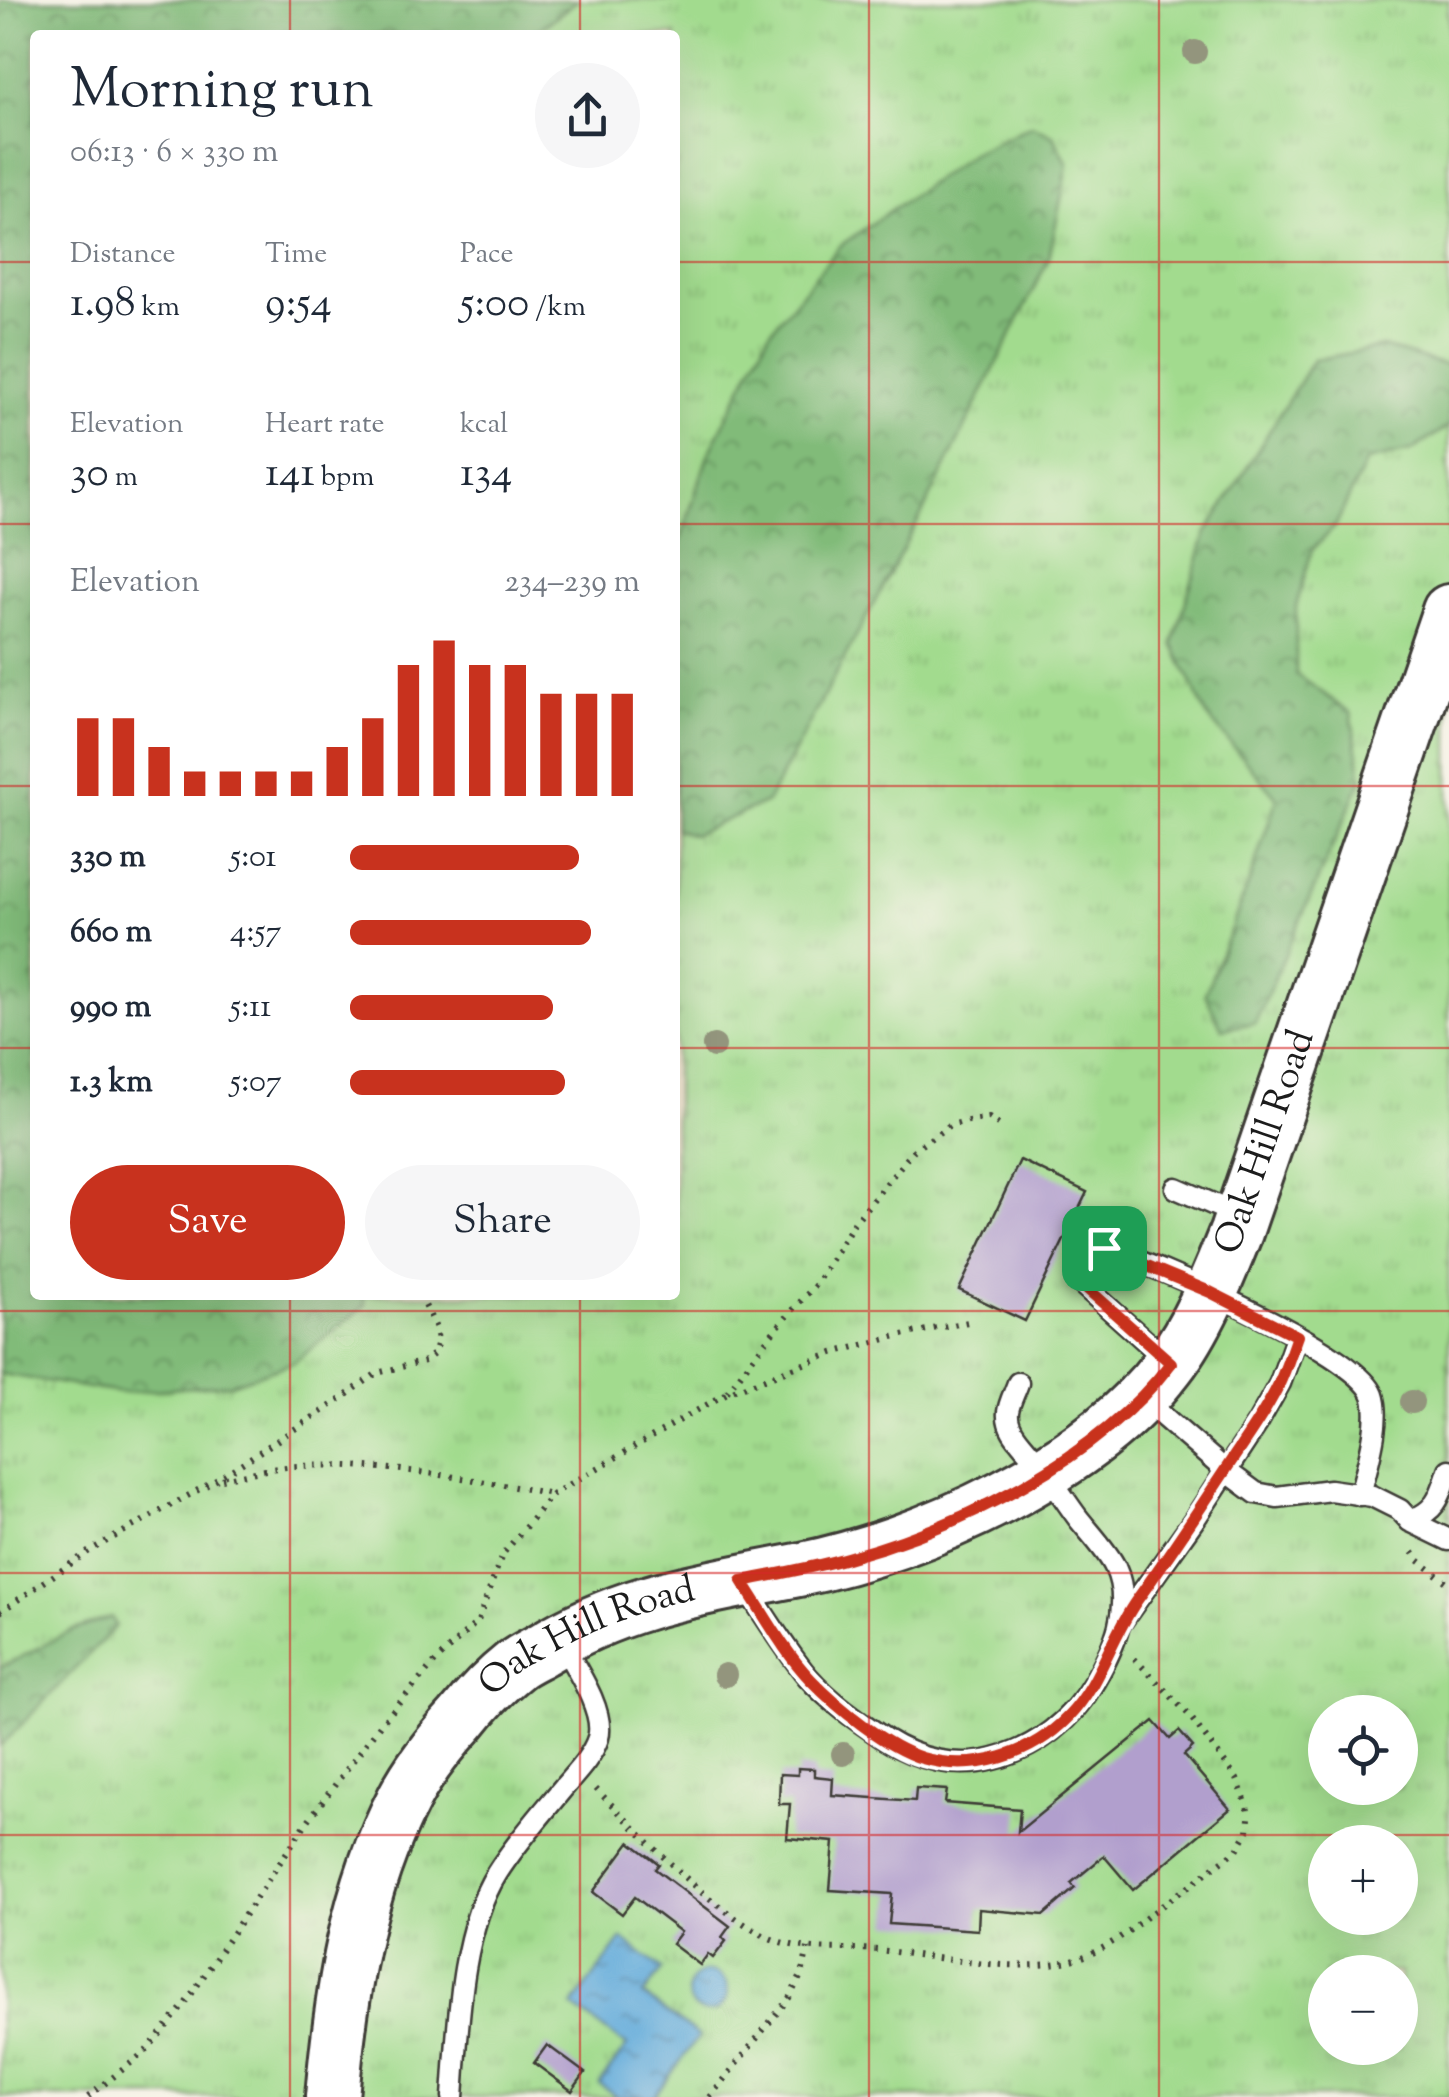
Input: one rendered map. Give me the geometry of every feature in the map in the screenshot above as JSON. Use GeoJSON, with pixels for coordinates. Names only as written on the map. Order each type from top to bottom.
{"type":"FeatureCollection","features":[{"type":"Feature","properties":{"kind":"street","name":"Oak Hill Road"},"geometry":{"type":"LineString","coordinates":[[332,2097],[340,2006],[350,1953],[364,1899],[404,1797],[435,1750],[472,1706],[516,1664],[612,1613],[684,1591],[845,1559],[918,1535],[984,1506],[1077,1453],[1156,1380],[1210,1292],[1242,1217],[1449,611]]}},
{"type":"Feature","properties":{"kind":"lane"},"geometry":{"type":"LineString","coordinates":[[1176,1188],[1242,1217]]}},
{"type":"Feature","properties":{"kind":"lane"},"geometry":{"type":"LineString","coordinates":[[1360,1495],[1374,1431],[1373,1396],[1365,1383],[1339,1359],[1210,1292],[1104,1248],[1098,1251],[1081,1278],[1082,1284],[1225,1470],[1256,1493],[1277,1497],[1330,1490],[1360,1495],[1372,1496],[1449,1540]]}},
{"type":"Feature","properties":{"kind":"lane"},"geometry":{"type":"LineString","coordinates":[[742,1581],[810,1679],[890,1742],[921,1757],[961,1763],[982,1762],[1028,1748],[1066,1719],[1086,1697],[1118,1630],[1257,1424],[1280,1383],[1297,1336]]}},
{"type":"Feature","properties":{"kind":"lane"},"geometry":{"type":"LineString","coordinates":[[1018,1383],[1008,1412],[1009,1422],[1014,1434],[1115,1566],[1121,1592],[1118,1630]]}},
{"type":"Feature","properties":{"kind":"lane"},"geometry":{"type":"LineString","coordinates":[[1410,1521],[1435,1506],[1449,1470]]}},
{"type":"Feature","properties":{"kind":"lane"},"geometry":{"type":"LineString","coordinates":[[452,2097],[460,2004],[486,1895],[522,1838],[577,1771],[598,1738],[590,1694],[559,1638]]}},
{"type":"Feature","properties":{"kind":"path"},"geometry":{"type":"LineString","coordinates":[[726,1393],[816,1284],[854,1223],[914,1150],[950,1125],[989,1118],[1005,1129]]}},
{"type":"Feature","properties":{"kind":"path"},"geometry":{"type":"LineString","coordinates":[[0,1612],[90,1550],[216,1480],[377,1373],[425,1361],[434,1354],[438,1341],[422,1300]]}},
{"type":"Feature","properties":{"kind":"path"},"geometry":{"type":"LineString","coordinates":[[216,1480],[297,1466],[354,1466],[553,1494]]}},
{"type":"Feature","properties":{"kind":"path"},"geometry":{"type":"LineString","coordinates":[[577,1771],[717,1904],[771,1938],[823,1950],[886,1950],[986,1964],[1082,1958],[1110,1945],[1237,1850],[1248,1831],[1247,1805],[1238,1780],[1118,1630]]}},
{"type":"Feature","properties":{"kind":"path"},"geometry":{"type":"LineString","coordinates":[[710,2097],[790,1998],[802,1974],[808,1948]]}},
{"type":"Feature","properties":{"kind":"green space"},"geometry":{"type":"Polygon","coordinates":[[[0,0],[578,0],[539,30],[30,30],[30,1300],[364,1300],[365,1306],[295,1362],[231,1384],[121,1393],[0,1374],[0,0]]]}},
{"type":"Feature","properties":{"kind":"green space"},"geometry":{"type":"Polygon","coordinates":[[[578,0],[1449,0],[1449,2097],[0,2097],[0,1328],[365,1306],[364,1300],[680,1300],[680,30],[539,30],[578,0]]]}},
{"type":"Feature","properties":{"kind":"green space"},"geometry":{"type":"Polygon","coordinates":[[[1032,125],[1054,136],[1068,165],[1049,258],[924,510],[767,802],[693,835],[680,831],[680,542],[708,455],[769,333],[841,245],[972,154],[1032,125]]]}},
{"type":"Feature","properties":{"kind":"green space"},"geometry":{"type":"Polygon","coordinates":[[[1383,347],[1449,366],[1449,426],[1411,451],[1366,461],[1335,527],[1312,550],[1296,607],[1296,674],[1351,713],[1362,779],[1255,1023],[1222,1029],[1205,994],[1277,798],[1207,716],[1173,644],[1206,534],[1313,360],[1383,347]]]}},
{"type":"Feature","properties":{"kind":"green space"},"geometry":{"type":"Polygon","coordinates":[[[112,1617],[116,1626],[0,1747],[0,1668],[71,1631],[112,1617]]]}},
{"type":"Feature","properties":{"kind":"water"},"geometry":{"type":"Polygon","coordinates":[[[622,1939],[662,1969],[643,1995],[699,2036],[654,2097],[617,2097],[599,2084],[627,2046],[572,2006],[622,1939]]]}},
{"type":"Feature","properties":{"kind":"water"},"geometry":{"type":"Polygon","coordinates":[[[708,1972],[722,1978],[728,1992],[722,2006],[708,2012],[694,2006],[688,1992],[694,1978],[708,1972]]]}},
{"type":"Feature","properties":{"kind":"building"},"geometry":{"type":"Polygon","coordinates":[[[1020,1160],[1087,1192],[1025,1321],[959,1290],[1020,1160]]]}},
{"type":"Feature","properties":{"kind":"building"},"geometry":{"type":"Polygon","coordinates":[[[1154,1721],[1170,1739],[1179,1731],[1193,1747],[1184,1755],[1230,1809],[1133,1890],[1104,1856],[1071,1883],[1075,1888],[1044,1915],[979,1909],[978,1930],[889,1924],[892,1894],[830,1890],[834,1842],[787,1838],[790,1804],[779,1804],[780,1774],[798,1775],[798,1768],[814,1769],[814,1776],[833,1778],[832,1795],[915,1801],[916,1788],[947,1790],[945,1803],[1020,1809],[1018,1832],[1154,1721]]]}},
{"type":"Feature","properties":{"kind":"building"},"geometry":{"type":"Polygon","coordinates":[[[630,1842],[659,1864],[655,1869],[730,1926],[722,1937],[726,1941],[713,1958],[708,1954],[700,1965],[672,1944],[681,1932],[635,1897],[622,1914],[593,1892],[630,1842]]]}},
{"type":"Feature","properties":{"kind":"building"},"geometry":{"type":"Polygon","coordinates":[[[547,2045],[585,2073],[572,2091],[534,2063],[547,2045]]]}},
{"type":"Feature","properties":{"kind":"route"},"geometry":{"type":"LineString","coordinates":[[1104,1248],[1210,1292],[1297,1336],[1280,1383],[1257,1424],[1122,1621],[1086,1697],[1066,1719],[1028,1748],[982,1762],[921,1757],[861,1722],[810,1679],[742,1581],[845,1559],[918,1535],[984,1506],[1077,1453],[1141,1397],[1171,1363],[1082,1284],[1081,1278],[1104,1248]]}}]}
